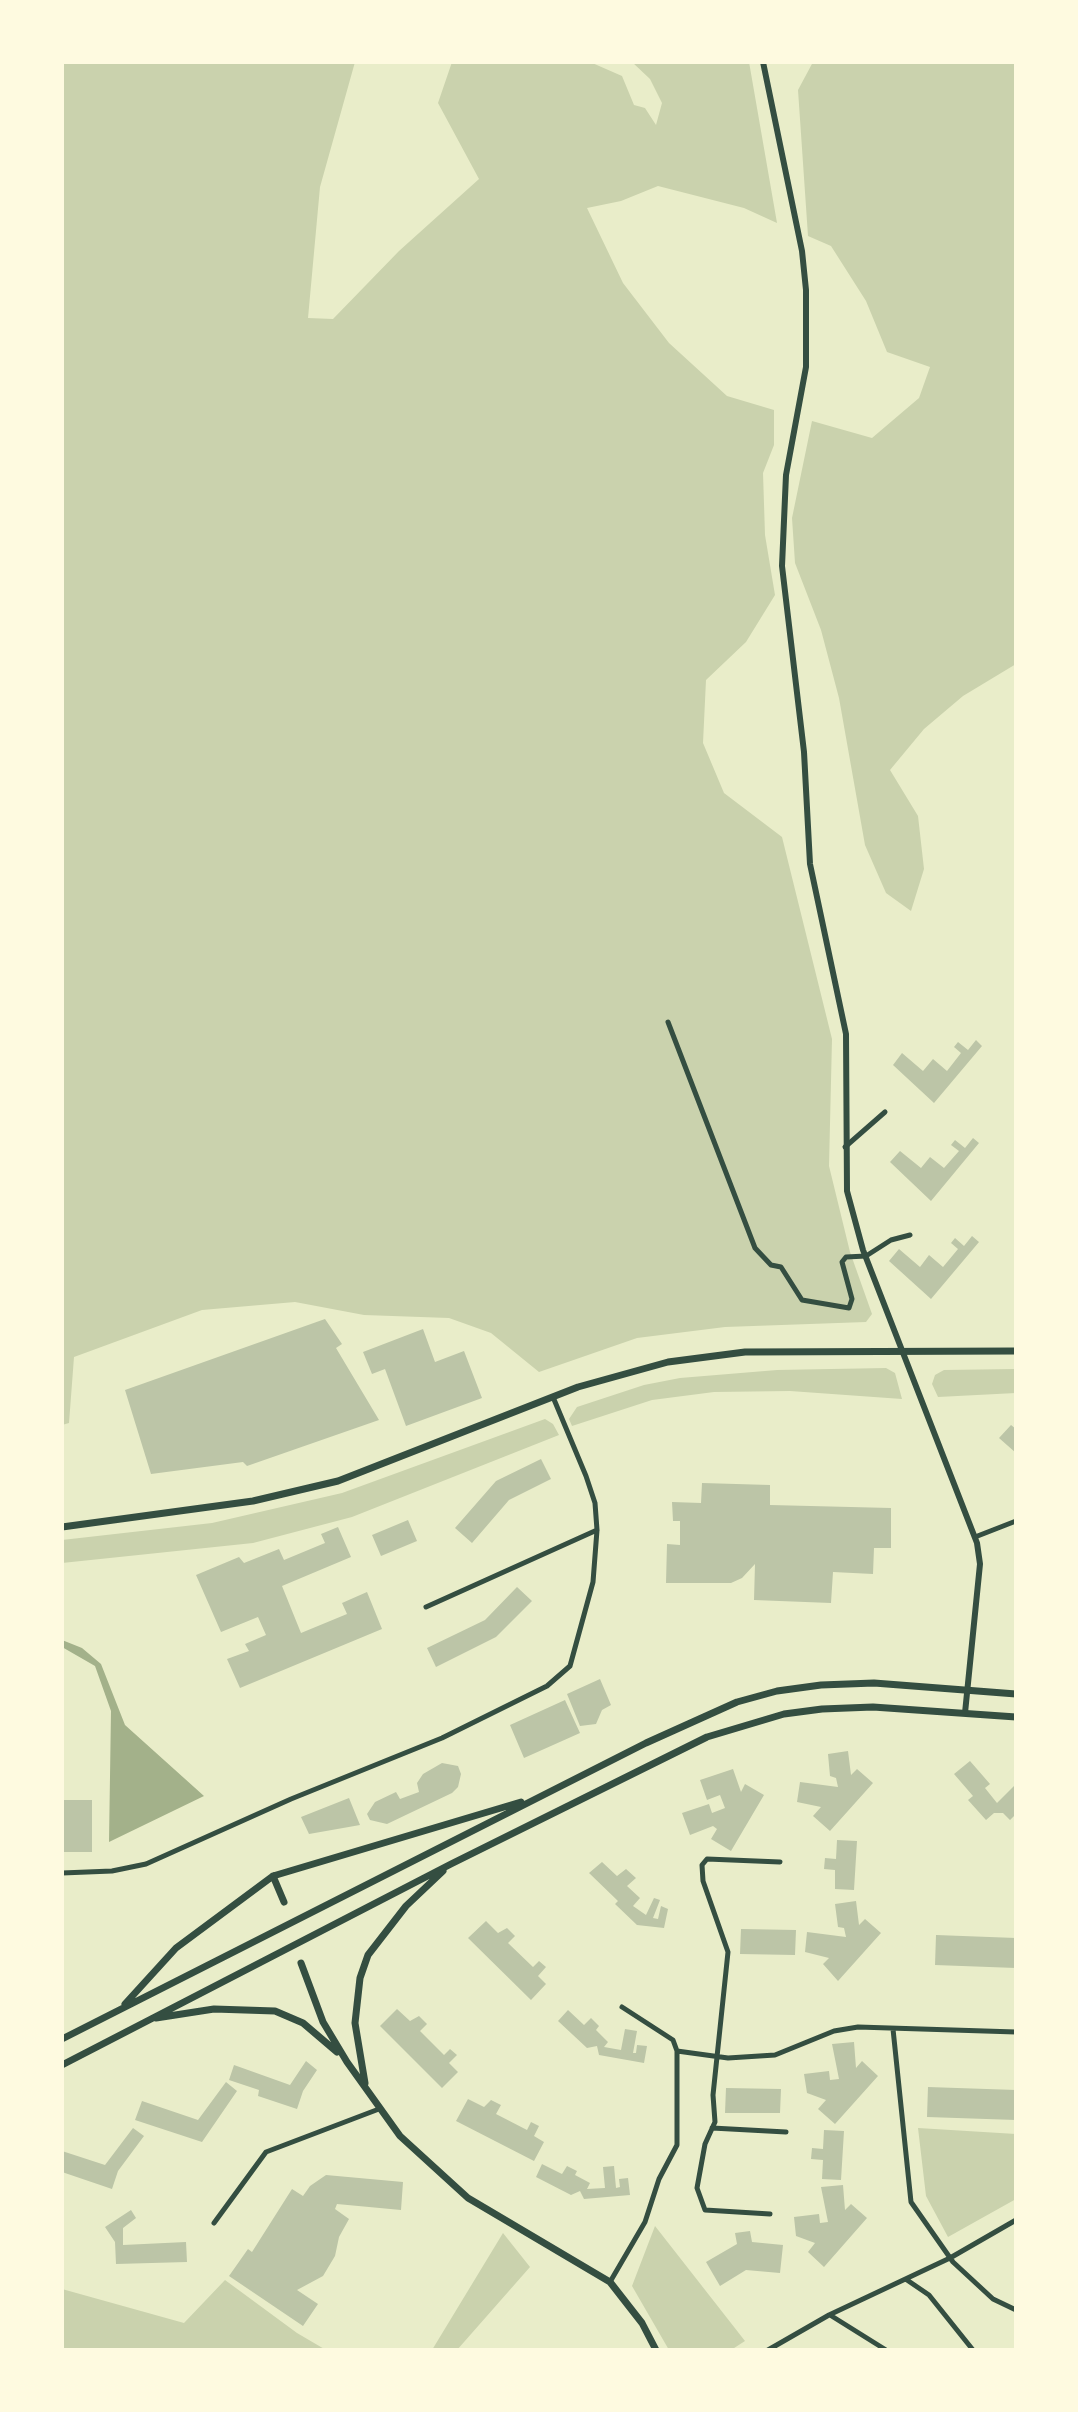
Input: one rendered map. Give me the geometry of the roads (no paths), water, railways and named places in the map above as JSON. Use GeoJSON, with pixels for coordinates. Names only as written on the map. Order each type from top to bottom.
{"type":"FeatureCollection","features":[{"type":"Feature","properties":{"kind":"main road"},"geometry":{"type":"LineString","coordinates":[[62,1527],[253,1501],[338,1481],[618,1374],[709,1355],[1016,1351]]}},
{"type":"Feature","properties":{"kind":"main road"},"geometry":{"type":"LineString","coordinates":[[62,2039],[697,1719],[777,1691],[874,1683],[1016,1694]]}},
{"type":"Feature","properties":{"kind":"main road"},"geometry":{"type":"LineString","coordinates":[[62,2065],[654,1762],[743,1724],[822,1709],[1016,1717]]}},
{"type":"Feature","properties":{"kind":"main road"},"geometry":{"type":"LineString","coordinates":[[121,2008],[176,1948],[273,1876],[544,1795]]}},
{"type":"Feature","properties":{"kind":"main road"},"geometry":{"type":"LineString","coordinates":[[366,2089],[355,2023],[360,1978],[368,1955],[406,1906],[451,1864]]}},
{"type":"Feature","properties":{"kind":"main road"},"geometry":{"type":"LineString","coordinates":[[273,1876],[284,1902]]}},
{"type":"Feature","properties":{"kind":"main road"},"geometry":{"type":"LineString","coordinates":[[301,1963],[323,2022],[347,2062],[379,2109],[420,2157],[468,2198],[610,2282],[642,2323],[656,2350]]}},
{"type":"Feature","properties":{"kind":"main road"},"geometry":{"type":"LineString","coordinates":[[146,2020],[214,2009],[275,2011],[317,2033],[347,2062]]}},
{"type":"Feature","properties":{"kind":"street"},"geometry":{"type":"LineString","coordinates":[[763,62],[806,290],[806,367],[786,475],[782,566],[804,752],[810,864],[846,1034],[844,1148],[847,1191],[866,1256],[905,1351],[932,1434],[975,1537],[980,1564],[965,1713]]}},
{"type":"Feature","properties":{"kind":"street"},"geometry":{"type":"LineString","coordinates":[[668,1022],[755,1248],[771,1265],[781,1267],[802,1300],[849,1308],[852,1299],[842,1262],[846,1257],[866,1256],[891,1240],[910,1235]]}},
{"type":"Feature","properties":{"kind":"street"},"geometry":{"type":"LineString","coordinates":[[844,1148],[885,1112]]}},
{"type":"Feature","properties":{"kind":"street"},"geometry":{"type":"LineString","coordinates":[[62,1873],[112,1871],[146,1864],[291,1799],[442,1738],[547,1686],[570,1666],[593,1582],[597,1530],[586,1476],[553,1397]]}},
{"type":"Feature","properties":{"kind":"street"},"geometry":{"type":"LineString","coordinates":[[975,1537],[1016,1521]]}},
{"type":"Feature","properties":{"kind":"street"},"geometry":{"type":"LineString","coordinates":[[426,1607],[597,1530]]}},
{"type":"Feature","properties":{"kind":"street"},"geometry":{"type":"LineString","coordinates":[[770,2214],[705,2210],[697,2188],[705,2144],[712,2128],[728,1952],[703,1881],[702,1865],[707,1859],[780,1862]]}},
{"type":"Feature","properties":{"kind":"street"},"geometry":{"type":"LineString","coordinates":[[610,2282],[645,2222],[659,2179],[677,2145],[677,2051],[673,2040],[622,2007]]}},
{"type":"Feature","properties":{"kind":"street"},"geometry":{"type":"LineString","coordinates":[[677,2051],[719,2056],[775,2055],[846,2029],[1016,2032]]}},
{"type":"Feature","properties":{"kind":"street"},"geometry":{"type":"LineString","coordinates":[[893,2029],[911,2202],[950,2258],[993,2299],[1016,2310]]}},
{"type":"Feature","properties":{"kind":"street"},"geometry":{"type":"LineString","coordinates":[[214,2223],[266,2152],[379,2109]]}},
{"type":"Feature","properties":{"kind":"street"},"geometry":{"type":"LineString","coordinates":[[712,2128],[786,2132]]}},
{"type":"Feature","properties":{"kind":"street"},"geometry":{"type":"LineString","coordinates":[[768,2350],[829,2315],[950,2258],[1016,2220]]}},
{"type":"Feature","properties":{"kind":"street"},"geometry":{"type":"LineString","coordinates":[[907,2280],[929,2295],[973,2350]]}},
{"type":"Feature","properties":{"kind":"street"},"geometry":{"type":"LineString","coordinates":[[829,2315],[886,2350]]}}]}
